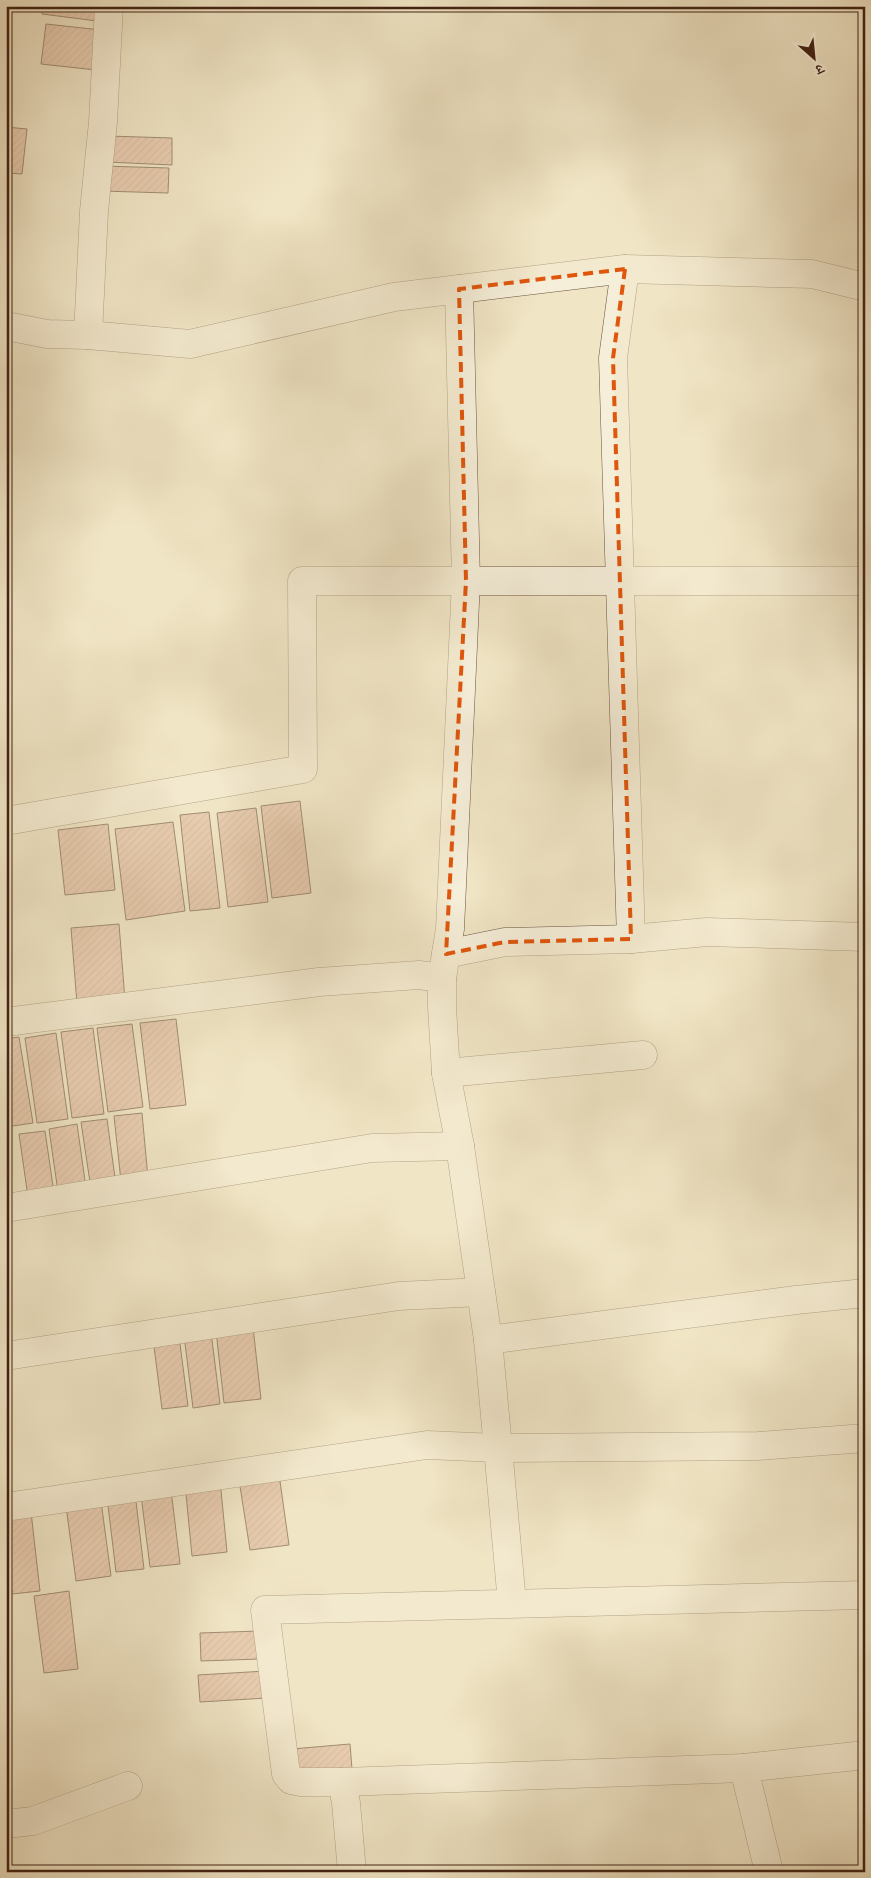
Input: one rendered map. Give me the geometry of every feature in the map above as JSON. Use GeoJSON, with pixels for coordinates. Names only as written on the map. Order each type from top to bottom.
{"type":"FeatureCollection","features":[{"type":"Feature","properties":{"kind":"street"},"geometry":{"type":"LineString","coordinates":[[88,335],[94,211],[103,122],[109,6]]}},
{"type":"Feature","properties":{"kind":"street"},"geometry":{"type":"LineString","coordinates":[[6,326],[47,334],[88,335],[190,344],[394,297],[625,269],[812,274],[865,287]]}},
{"type":"Feature","properties":{"kind":"street"},"geometry":{"type":"LineString","coordinates":[[625,269],[613,358],[631,939]]}},
{"type":"Feature","properties":{"kind":"street"},"geometry":{"type":"LineString","coordinates":[[459,289],[466,581],[450,929],[444,966],[442,1007],[446,1073],[460,1146],[488,1340],[512,1604]]}},
{"type":"Feature","properties":{"kind":"street"},"geometry":{"type":"LineString","coordinates":[[6,820],[303,769],[302,581],[865,581]]}},
{"type":"Feature","properties":{"kind":"street"},"geometry":{"type":"LineString","coordinates":[[6,1022],[319,982],[419,975],[505,942],[631,939],[707,932],[865,937]]}},
{"type":"Feature","properties":{"kind":"street"},"geometry":{"type":"LineString","coordinates":[[446,1073],[643,1055]]}},
{"type":"Feature","properties":{"kind":"street"},"geometry":{"type":"LineString","coordinates":[[6,1208],[372,1148],[460,1146]]}},
{"type":"Feature","properties":{"kind":"street"},"geometry":{"type":"LineString","coordinates":[[6,1356],[399,1296],[481,1292]]}},
{"type":"Feature","properties":{"kind":"street"},"geometry":{"type":"LineString","coordinates":[[488,1340],[796,1300],[865,1293]]}},
{"type":"Feature","properties":{"kind":"street"},"geometry":{"type":"LineString","coordinates":[[6,1507],[426,1445],[498,1448],[758,1446],[865,1438]]}},
{"type":"Feature","properties":{"kind":"street"},"geometry":{"type":"LineString","coordinates":[[865,1594],[265,1610],[286,1774],[292,1780],[301,1782],[342,1782],[744,1768],[865,1755]]}},
{"type":"Feature","properties":{"kind":"street"},"geometry":{"type":"LineString","coordinates":[[744,1768],[770,1872]]}},
{"type":"Feature","properties":{"kind":"street"},"geometry":{"type":"LineString","coordinates":[[342,1782],[346,1803],[352,1872]]}},
{"type":"Feature","properties":{"kind":"street"},"geometry":{"type":"LineString","coordinates":[[6,1824],[33,1821],[128,1786]]}},
{"type":"Feature","properties":{"kind":"highlighted area"},"geometry":{"type":"Polygon","coordinates":[[[625,269],[613,358],[631,939],[505,942],[446,954],[466,581],[459,289],[625,269]]]}},
{"type":"Feature","properties":{"kind":"building"},"geometry":{"type":"Polygon","coordinates":[[[43,6],[99,6],[97,21],[42,14],[43,6]]]}},
{"type":"Feature","properties":{"kind":"building"},"geometry":{"type":"Polygon","coordinates":[[[46,24],[101,30],[96,70],[41,64],[46,24]]]}},
{"type":"Feature","properties":{"kind":"building"},"geometry":{"type":"Polygon","coordinates":[[[6,127],[27,129],[22,174],[6,173],[6,127]]]}},
{"type":"Feature","properties":{"kind":"building"},"geometry":{"type":"Polygon","coordinates":[[[108,136],[172,138],[172,165],[107,162],[108,136]]]}},
{"type":"Feature","properties":{"kind":"building"},"geometry":{"type":"Polygon","coordinates":[[[102,166],[169,168],[168,193],[102,191],[102,166]]]}},
{"type":"Feature","properties":{"kind":"building"},"geometry":{"type":"Polygon","coordinates":[[[300,801],[311,893],[272,898],[261,806],[300,801]]]}},
{"type":"Feature","properties":{"kind":"building"},"geometry":{"type":"Polygon","coordinates":[[[256,808],[268,902],[228,907],[217,813],[256,808]]]}},
{"type":"Feature","properties":{"kind":"building"},"geometry":{"type":"Polygon","coordinates":[[[209,812],[220,908],[190,911],[180,815],[209,812]]]}},
{"type":"Feature","properties":{"kind":"building"},"geometry":{"type":"Polygon","coordinates":[[[173,822],[185,911],[126,920],[115,829],[173,822]]]}},
{"type":"Feature","properties":{"kind":"building"},"geometry":{"type":"Polygon","coordinates":[[[108,824],[115,890],[65,895],[58,830],[108,824]]]}},
{"type":"Feature","properties":{"kind":"building"},"geometry":{"type":"Polygon","coordinates":[[[119,924],[125,1000],[77,1004],[71,928],[119,924]]]}},
{"type":"Feature","properties":{"kind":"building"},"geometry":{"type":"Polygon","coordinates":[[[176,1019],[186,1105],[150,1109],[140,1023],[176,1019]]]}},
{"type":"Feature","properties":{"kind":"building"},"geometry":{"type":"Polygon","coordinates":[[[132,1024],[143,1107],[108,1112],[97,1028],[132,1024]]]}},
{"type":"Feature","properties":{"kind":"building"},"geometry":{"type":"Polygon","coordinates":[[[93,1028],[104,1114],[72,1118],[61,1032],[93,1028]]]}},
{"type":"Feature","properties":{"kind":"building"},"geometry":{"type":"Polygon","coordinates":[[[56,1033],[68,1119],[37,1123],[25,1038],[56,1033]]]}},
{"type":"Feature","properties":{"kind":"building"},"geometry":{"type":"Polygon","coordinates":[[[19,1037],[33,1123],[6,1127],[6,1039],[19,1037]]]}},
{"type":"Feature","properties":{"kind":"building"},"geometry":{"type":"Polygon","coordinates":[[[142,1113],[148,1178],[121,1181],[114,1116],[142,1113]]]}},
{"type":"Feature","properties":{"kind":"building"},"geometry":{"type":"Polygon","coordinates":[[[107,1119],[116,1185],[91,1189],[81,1122],[107,1119]]]}},
{"type":"Feature","properties":{"kind":"building"},"geometry":{"type":"Polygon","coordinates":[[[77,1124],[86,1188],[58,1192],[49,1129],[77,1124]]]}},
{"type":"Feature","properties":{"kind":"building"},"geometry":{"type":"Polygon","coordinates":[[[45,1131],[54,1193],[28,1197],[19,1134],[45,1131]]]}},
{"type":"Feature","properties":{"kind":"building"},"geometry":{"type":"Polygon","coordinates":[[[253,1327],[261,1399],[224,1403],[216,1331],[253,1327]]]}},
{"type":"Feature","properties":{"kind":"building"},"geometry":{"type":"Polygon","coordinates":[[[211,1332],[220,1404],[193,1408],[184,1335],[211,1332]]]}},
{"type":"Feature","properties":{"kind":"building"},"geometry":{"type":"Polygon","coordinates":[[[179,1336],[188,1406],[162,1409],[153,1339],[179,1336]]]}},
{"type":"Feature","properties":{"kind":"building"},"geometry":{"type":"Polygon","coordinates":[[[279,1474],[289,1545],[250,1550],[239,1480],[279,1474]]]}},
{"type":"Feature","properties":{"kind":"building"},"geometry":{"type":"Polygon","coordinates":[[[220,1480],[227,1552],[192,1556],[185,1484],[220,1480]]]}},
{"type":"Feature","properties":{"kind":"building"},"geometry":{"type":"Polygon","coordinates":[[[171,1490],[180,1564],[150,1567],[141,1495],[171,1490]]]}},
{"type":"Feature","properties":{"kind":"building"},"geometry":{"type":"Polygon","coordinates":[[[135,1493],[144,1569],[116,1572],[107,1497],[135,1493]]]}},
{"type":"Feature","properties":{"kind":"building"},"geometry":{"type":"Polygon","coordinates":[[[101,1501],[111,1576],[76,1581],[66,1506],[101,1501]]]}},
{"type":"Feature","properties":{"kind":"building"},"geometry":{"type":"Polygon","coordinates":[[[31,1512],[40,1591],[12,1594],[6,1548],[6,1515],[31,1512]]]}},
{"type":"Feature","properties":{"kind":"building"},"geometry":{"type":"Polygon","coordinates":[[[69,1591],[78,1669],[44,1673],[34,1596],[69,1591]]]}},
{"type":"Feature","properties":{"kind":"building"},"geometry":{"type":"Polygon","coordinates":[[[259,1631],[260,1659],[201,1661],[200,1633],[259,1631]]]}},
{"type":"Feature","properties":{"kind":"building"},"geometry":{"type":"Polygon","coordinates":[[[266,1671],[267,1698],[200,1702],[198,1675],[266,1671]]]}},
{"type":"Feature","properties":{"kind":"building"},"geometry":{"type":"Polygon","coordinates":[[[350,1744],[352,1769],[295,1775],[292,1749],[350,1744]]]}}]}
